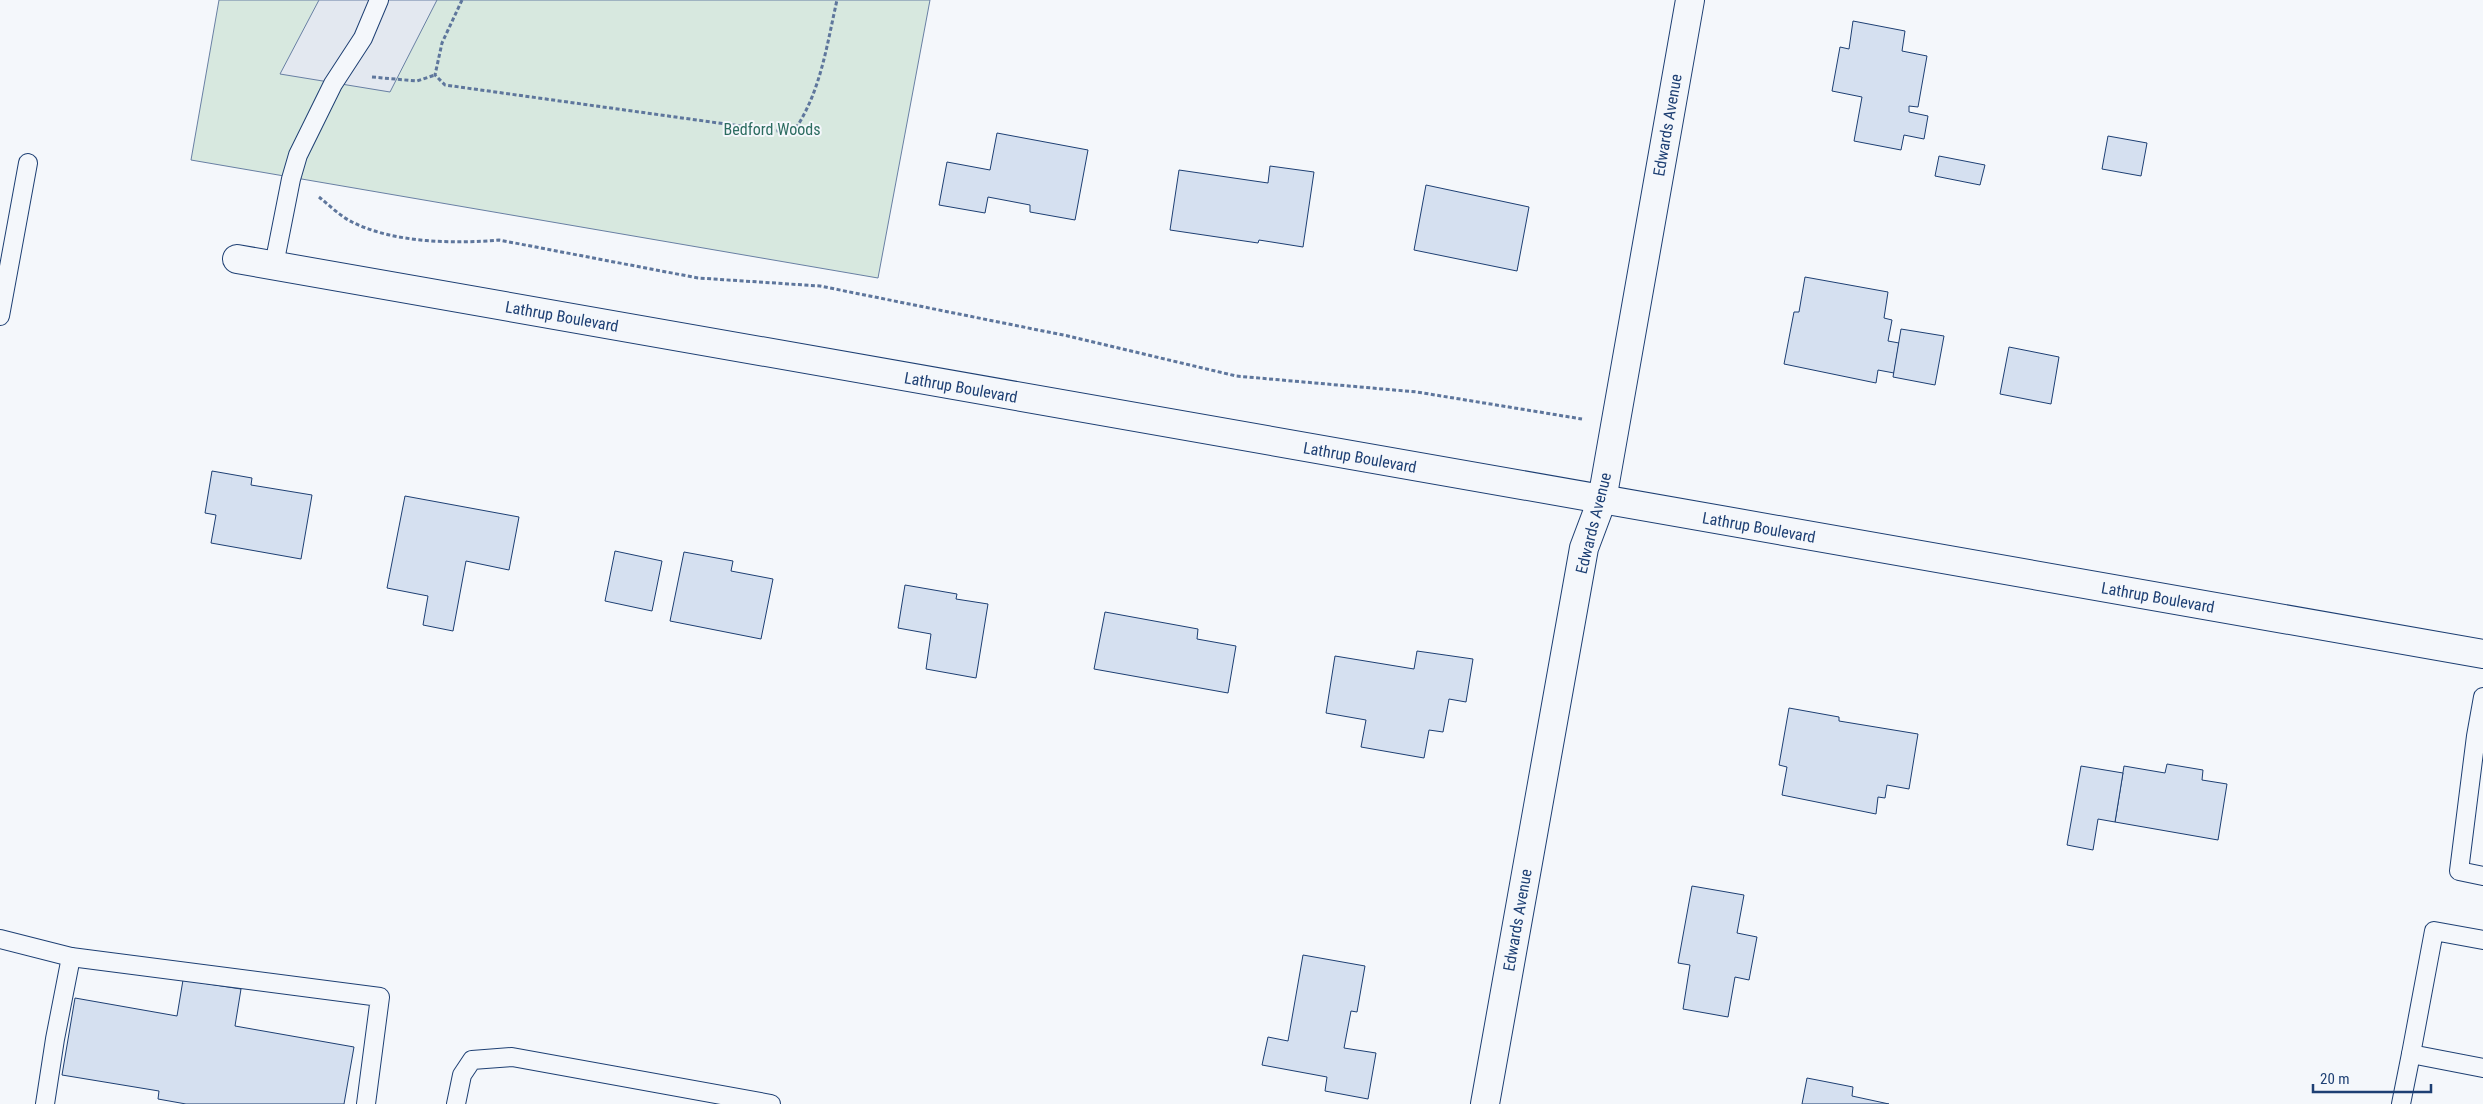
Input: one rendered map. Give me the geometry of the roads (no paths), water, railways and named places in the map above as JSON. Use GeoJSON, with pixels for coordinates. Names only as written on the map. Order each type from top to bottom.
{"type":"FeatureCollection","features":[{"type":"Feature","properties":{"kind":"street","name":"Edwards Avenue"},"geometry":{"type":"LineString","coordinates":[[1485,1104],[1584,548],[1602,500],[1690,0]]}},
{"type":"Feature","properties":{"kind":"street","name":"Lathrup Boulevard"},"geometry":{"type":"LineString","coordinates":[[237,260],[2483,654]]}},
{"type":"Feature","properties":{"kind":"lane"},"geometry":{"type":"LineString","coordinates":[[274,265],[291,179],[298,155],[341,72],[363,38],[379,0]]}},
{"type":"Feature","properties":{"kind":"lane"},"geometry":{"type":"LineString","coordinates":[[0,316],[28,163]]}},
{"type":"Feature","properties":{"kind":"lane"},"geometry":{"type":"LineString","coordinates":[[2483,698],[2476,736],[2459,872],[2483,876]]}},
{"type":"Feature","properties":{"kind":"lane"},"geometry":{"type":"LineString","coordinates":[[2400,1104],[2434,931],[2483,940]]}},
{"type":"Feature","properties":{"kind":"lane"},"geometry":{"type":"LineString","coordinates":[[0,939],[70,957],[380,997],[366,1104]]}},
{"type":"Feature","properties":{"kind":"lane"},"geometry":{"type":"LineString","coordinates":[[46,1104],[54,1039],[70,957]]}},
{"type":"Feature","properties":{"kind":"lane"},"geometry":{"type":"LineString","coordinates":[[2411,1054],[2483,1068]]}},
{"type":"Feature","properties":{"kind":"lane"},"geometry":{"type":"LineString","coordinates":[[456,1104],[462,1075],[472,1060],[512,1057],[771,1104]]}},
{"type":"Feature","properties":{"kind":"park label","name":"Bedford Woods"},"geometry":{"type":"Point","coordinates":[772,129]}}]}
